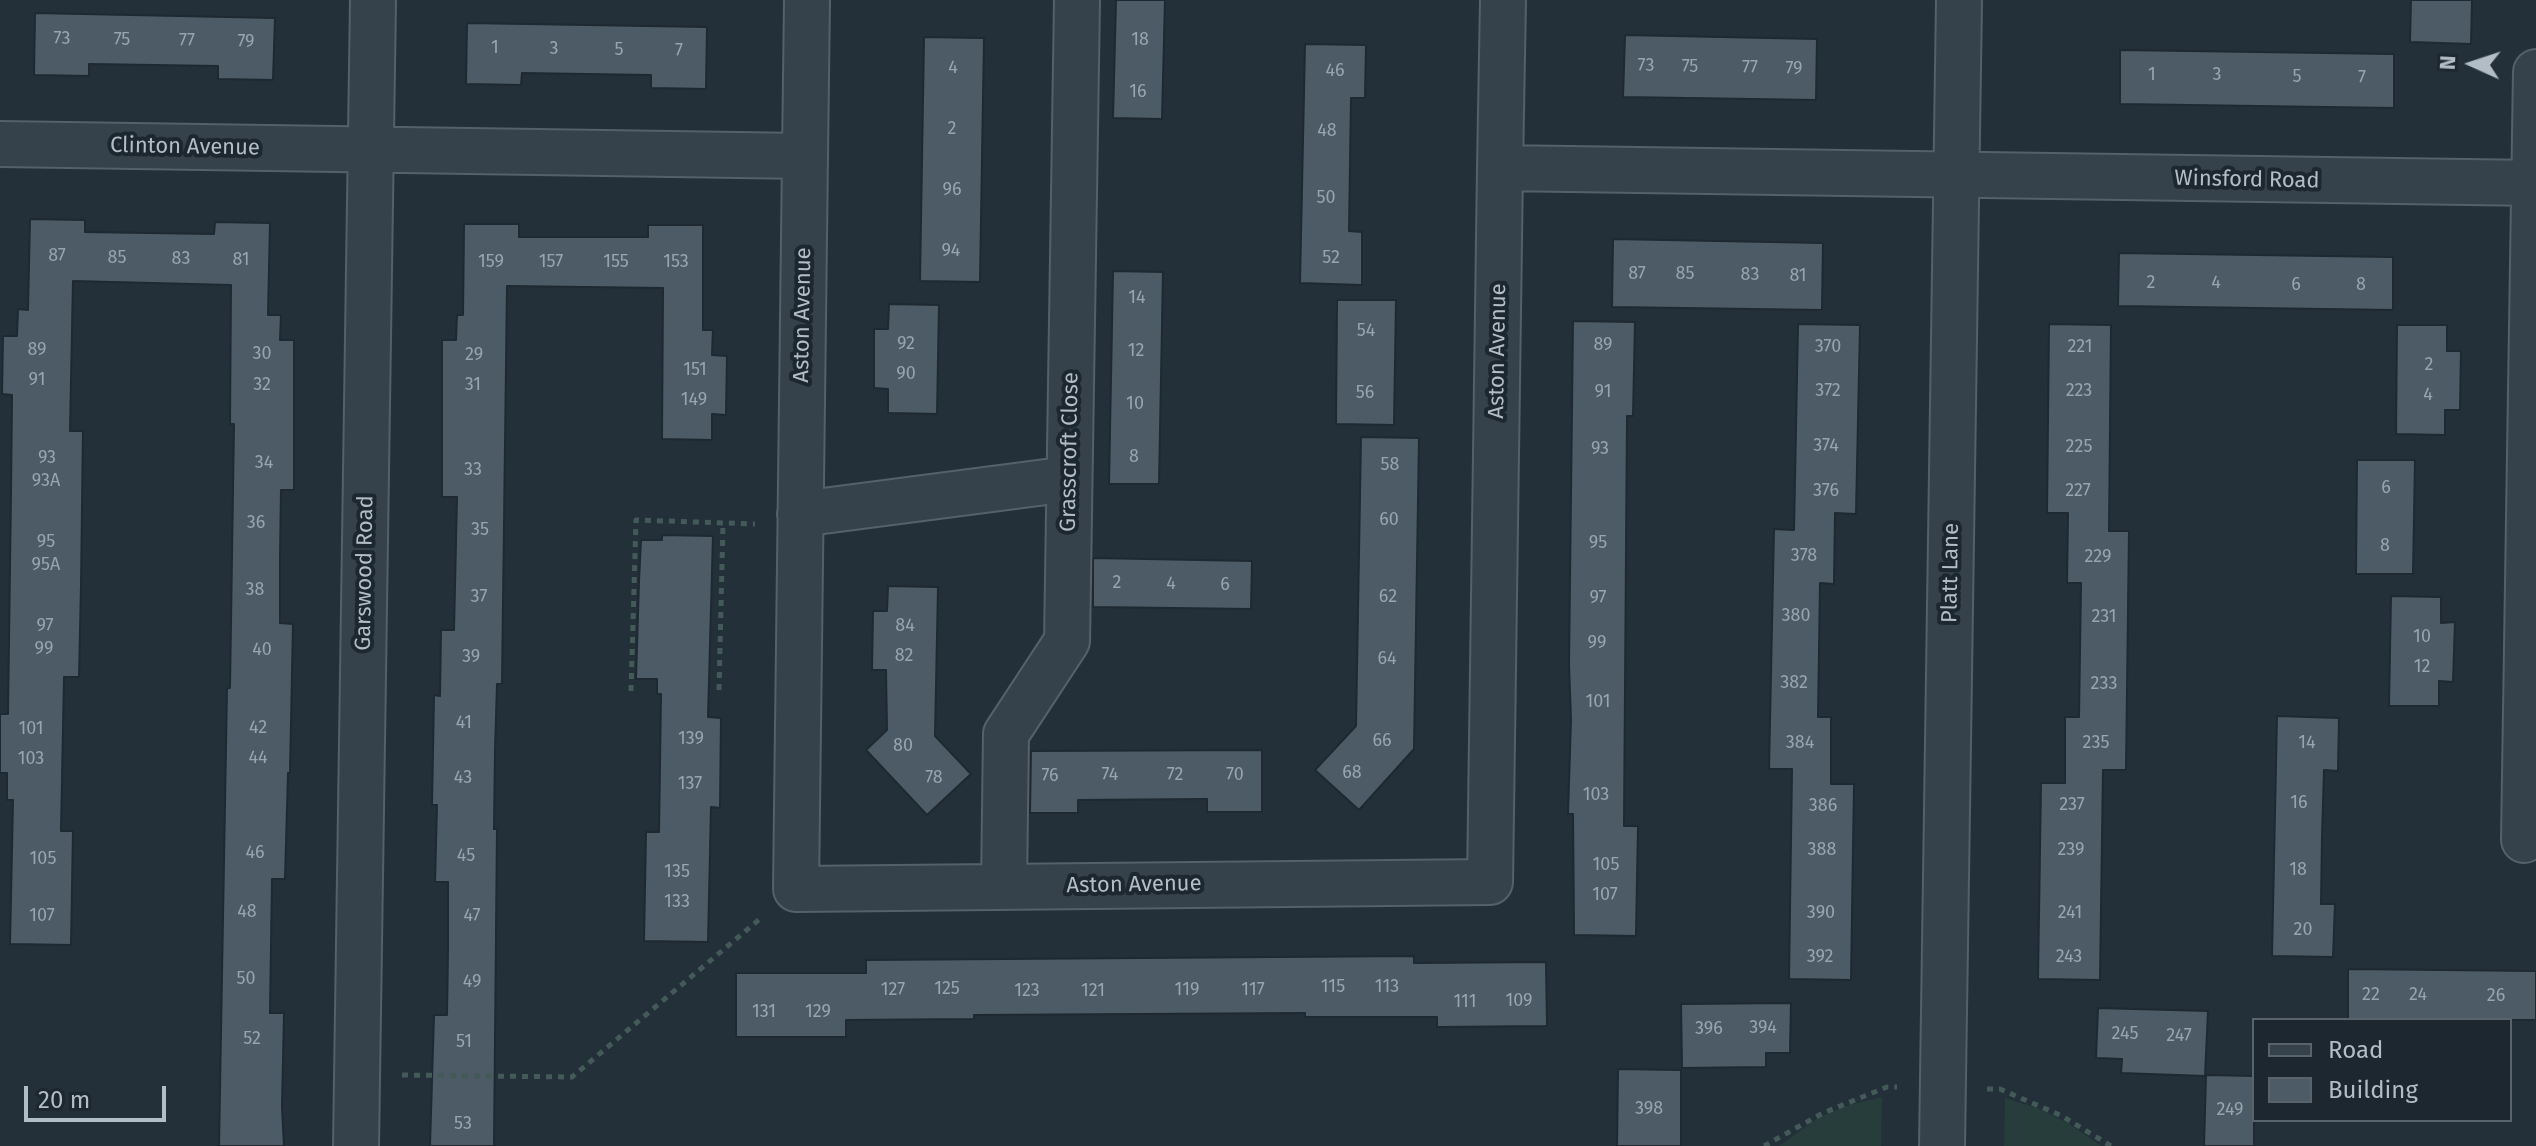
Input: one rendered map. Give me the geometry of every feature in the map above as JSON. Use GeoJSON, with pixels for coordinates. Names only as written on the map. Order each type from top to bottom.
{"type":"FeatureCollection","features":[{"type":"Feature","properties":{"kind":"street","name":"Garswood Road"},"geometry":{"type":"LineString","coordinates":[[356,1146],[373,0]]}},
{"type":"Feature","properties":{"kind":"street","name":"Aston Avenue"},"geometry":{"type":"LineString","coordinates":[[807,0],[796,889],[1490,882],[1503,0]]}},
{"type":"Feature","properties":{"kind":"street","name":"Grasscroft Close"},"geometry":{"type":"LineString","coordinates":[[1004,886],[1006,734],[1067,641],[1077,0]]}},
{"type":"Feature","properties":{"kind":"street","name":"Platt Lane"},"geometry":{"type":"LineString","coordinates":[[1942,1146],[1959,0]]}},
{"type":"Feature","properties":{"kind":"street"},"geometry":{"type":"LineString","coordinates":[[2524,840],[2536,72]]}},
{"type":"Feature","properties":{"kind":"street","name":"Clinton Avenue"},"geometry":{"type":"LineString","coordinates":[[0,144],[371,150]]}},
{"type":"Feature","properties":{"kind":"street"},"geometry":{"type":"LineString","coordinates":[[371,150],[805,156]]}},
{"type":"Feature","properties":{"kind":"street"},"geometry":{"type":"LineString","coordinates":[[1500,168],[1957,176]]}},
{"type":"Feature","properties":{"kind":"street","name":"Winsford Road"},"geometry":{"type":"LineString","coordinates":[[1957,176],[2535,183]]}},
{"type":"Feature","properties":{"kind":"street"},"geometry":{"type":"LineString","coordinates":[[800,520],[1069,479]]}},
{"type":"Feature","properties":{"kind":"path"},"geometry":{"type":"LineString","coordinates":[[631,691],[636,520],[723,523],[800,520]]}},
{"type":"Feature","properties":{"kind":"path"},"geometry":{"type":"LineString","coordinates":[[719,690],[723,523]]}},
{"type":"Feature","properties":{"kind":"path"},"geometry":{"type":"LineString","coordinates":[[357,1075],[572,1077],[796,889]]}},
{"type":"Feature","properties":{"kind":"path"},"geometry":{"type":"LineString","coordinates":[[1764,1146],[1823,1113],[1887,1087],[2000,1089],[2062,1116],[2111,1146]]}},
{"type":"Feature","properties":{"kind":"green space"},"geometry":{"type":"Polygon","coordinates":[[[1882,1097],[1881,1146],[1779,1146],[1818,1118],[1849,1105],[1882,1097]]]}},
{"type":"Feature","properties":{"kind":"green space"},"geometry":{"type":"Polygon","coordinates":[[[2005,1098],[2037,1108],[2068,1123],[2101,1146],[2004,1146],[2005,1098]]]}},
{"type":"Feature","properties":{"kind":"building"},"geometry":{"type":"Polygon","coordinates":[[[1116,0],[1165,0],[1162,119],[1113,118],[1116,0]]]}},
{"type":"Feature","properties":{"kind":"building"},"geometry":{"type":"Polygon","coordinates":[[[2411,0],[2472,0],[2471,44],[2410,42],[2411,0]]]}},
{"type":"Feature","properties":{"kind":"building"},"geometry":{"type":"Polygon","coordinates":[[[35,13],[275,18],[273,80],[218,79],[218,66],[89,64],[89,76],[34,75],[35,13]]]}},
{"type":"Feature","properties":{"kind":"building"},"geometry":{"type":"Polygon","coordinates":[[[467,23],[707,27],[706,89],[651,88],[651,75],[522,73],[521,85],[466,84],[467,23]]]}},
{"type":"Feature","properties":{"kind":"building"},"geometry":{"type":"Polygon","coordinates":[[[1625,35],[1817,39],[1816,100],[1623,97],[1625,35]]]}},
{"type":"Feature","properties":{"kind":"building"},"geometry":{"type":"Polygon","coordinates":[[[924,37],[984,38],[980,282],[920,281],[924,37]]]}},
{"type":"Feature","properties":{"kind":"building"},"geometry":{"type":"Polygon","coordinates":[[[1305,44],[1366,45],[1365,98],[1351,98],[1349,231],[1362,232],[1362,285],[1300,283],[1305,44]]]}},
{"type":"Feature","properties":{"kind":"building"},"geometry":{"type":"Polygon","coordinates":[[[2120,50],[2394,54],[2394,108],[2120,104],[2120,50]]]}},
{"type":"Feature","properties":{"kind":"building"},"geometry":{"type":"Polygon","coordinates":[[[30,219],[85,220],[85,232],[214,234],[215,222],[270,223],[268,315],[281,315],[280,340],[294,340],[294,490],[281,490],[280,557],[280,623],[293,624],[290,773],[285,879],[272,879],[270,1013],[284,1013],[284,1146],[219,1146],[234,424],[230,424],[231,285],[73,281],[70,431],[83,431],[79,677],[64,677],[61,831],[73,831],[71,945],[10,944],[13,800],[7,800],[7,773],[0,773],[0,714],[8,714],[12,395],[2,394],[3,336],[17,336],[18,309],[28,310],[30,219]]]}},
{"type":"Feature","properties":{"kind":"building"},"geometry":{"type":"Polygon","coordinates":[[[464,224],[519,224],[519,237],[648,237],[648,225],[703,225],[703,330],[713,330],[712,355],[727,356],[726,415],[712,414],[712,440],[662,439],[663,288],[507,286],[502,684],[497,684],[495,751],[494,1146],[430,1146],[434,1015],[447,1015],[448,949],[448,882],[435,882],[437,805],[432,805],[434,695],[440,696],[441,630],[454,630],[457,497],[442,497],[442,340],[456,340],[457,315],[463,315],[464,224]]]}},
{"type":"Feature","properties":{"kind":"building"},"geometry":{"type":"Polygon","coordinates":[[[1613,239],[1823,243],[1822,310],[1612,307],[1613,239]]]}},
{"type":"Feature","properties":{"kind":"building"},"geometry":{"type":"Polygon","coordinates":[[[2119,253],[2393,257],[2393,310],[2118,306],[2119,253]]]}},
{"type":"Feature","properties":{"kind":"building"},"geometry":{"type":"Polygon","coordinates":[[[1113,271],[1163,272],[1159,484],[1109,484],[1113,271]]]}},
{"type":"Feature","properties":{"kind":"building"},"geometry":{"type":"Polygon","coordinates":[[[1337,300],[1396,300],[1394,425],[1336,424],[1337,300]]]}},
{"type":"Feature","properties":{"kind":"building"},"geometry":{"type":"Polygon","coordinates":[[[889,304],[939,305],[937,414],[888,413],[888,389],[874,388],[874,329],[888,329],[889,304]]]}},
{"type":"Feature","properties":{"kind":"building"},"geometry":{"type":"Polygon","coordinates":[[[1573,321],[1635,322],[1633,416],[1627,416],[1624,826],[1638,826],[1636,936],[1574,935],[1573,814],[1568,814],[1573,321]]]}},
{"type":"Feature","properties":{"kind":"building"},"geometry":{"type":"Polygon","coordinates":[[[1798,324],[1860,325],[1856,514],[1835,513],[1834,584],[1820,583],[1818,717],[1831,717],[1831,784],[1854,784],[1851,980],[1789,979],[1792,769],[1769,769],[1774,529],[1794,530],[1798,324]]]}},
{"type":"Feature","properties":{"kind":"building"},"geometry":{"type":"Polygon","coordinates":[[[2049,324],[2111,325],[2109,531],[2129,531],[2126,770],[2103,770],[2100,980],[2038,979],[2041,783],[2065,783],[2065,717],[2079,717],[2081,583],[2067,583],[2068,513],[2047,513],[2049,324]]]}},
{"type":"Feature","properties":{"kind":"building"},"geometry":{"type":"Polygon","coordinates":[[[2397,325],[2447,325],[2447,351],[2461,351],[2460,410],[2445,410],[2445,435],[2396,434],[2397,325]]]}},
{"type":"Feature","properties":{"kind":"building"},"geometry":{"type":"Polygon","coordinates":[[[1361,437],[1419,438],[1414,749],[1359,810],[1315,770],[1356,726],[1361,437]]]}},
{"type":"Feature","properties":{"kind":"building"},"geometry":{"type":"Polygon","coordinates":[[[2357,460],[2415,460],[2413,574],[2356,574],[2357,460]]]}},
{"type":"Feature","properties":{"kind":"building"},"geometry":{"type":"Polygon","coordinates":[[[662,535],[713,536],[708,717],[721,718],[720,808],[711,807],[708,942],[644,941],[646,832],[659,832],[661,694],[657,694],[657,679],[636,679],[639,581],[641,540],[662,540],[662,535]]]}},
{"type":"Feature","properties":{"kind":"building"},"geometry":{"type":"Polygon","coordinates":[[[1093,558],[1252,561],[1251,609],[1093,607],[1093,558]]]}},
{"type":"Feature","properties":{"kind":"building"},"geometry":{"type":"Polygon","coordinates":[[[888,586],[938,587],[935,736],[971,774],[927,815],[866,750],[887,730],[886,670],[872,670],[873,611],[887,611],[888,586]]]}},
{"type":"Feature","properties":{"kind":"building"},"geometry":{"type":"Polygon","coordinates":[[[2391,596],[2441,597],[2441,623],[2455,622],[2453,682],[2439,681],[2439,706],[2389,706],[2391,596]]]}},
{"type":"Feature","properties":{"kind":"building"},"geometry":{"type":"Polygon","coordinates":[[[2277,716],[2339,718],[2338,771],[2324,770],[2322,837],[2321,904],[2335,904],[2333,957],[2272,956],[2277,716]]]}},
{"type":"Feature","properties":{"kind":"building"},"geometry":{"type":"Polygon","coordinates":[[[1262,750],[1262,812],[1207,812],[1207,799],[1078,800],[1078,813],[1030,813],[1031,751],[1262,750]]]}},
{"type":"Feature","properties":{"kind":"building"},"geometry":{"type":"Polygon","coordinates":[[[1414,956],[1414,963],[1546,962],[1547,1026],[1437,1027],[1437,1017],[1305,1017],[1305,1013],[974,1015],[974,1019],[846,1020],[846,1037],[736,1037],[736,973],[866,973],[866,960],[1414,956]]]}},
{"type":"Feature","properties":{"kind":"building"},"geometry":{"type":"Polygon","coordinates":[[[2348,969],[2536,971],[2536,1020],[2348,1018],[2348,969]]]}},
{"type":"Feature","properties":{"kind":"building"},"geometry":{"type":"Polygon","coordinates":[[[1791,1003],[1790,1053],[1766,1053],[1766,1067],[1682,1068],[1681,1004],[1791,1003]]]}},
{"type":"Feature","properties":{"kind":"building"},"geometry":{"type":"Polygon","coordinates":[[[2098,1008],[2208,1011],[2205,1076],[2121,1073],[2122,1059],[2096,1058],[2098,1008]]]}},
{"type":"Feature","properties":{"kind":"building"},"geometry":{"type":"Polygon","coordinates":[[[1618,1069],[1681,1070],[1681,1146],[1617,1146],[1618,1069]]]}},
{"type":"Feature","properties":{"kind":"building"},"geometry":{"type":"Polygon","coordinates":[[[2206,1075],[2252,1076],[2254,1146],[2204,1146],[2206,1075]]]}}]}
